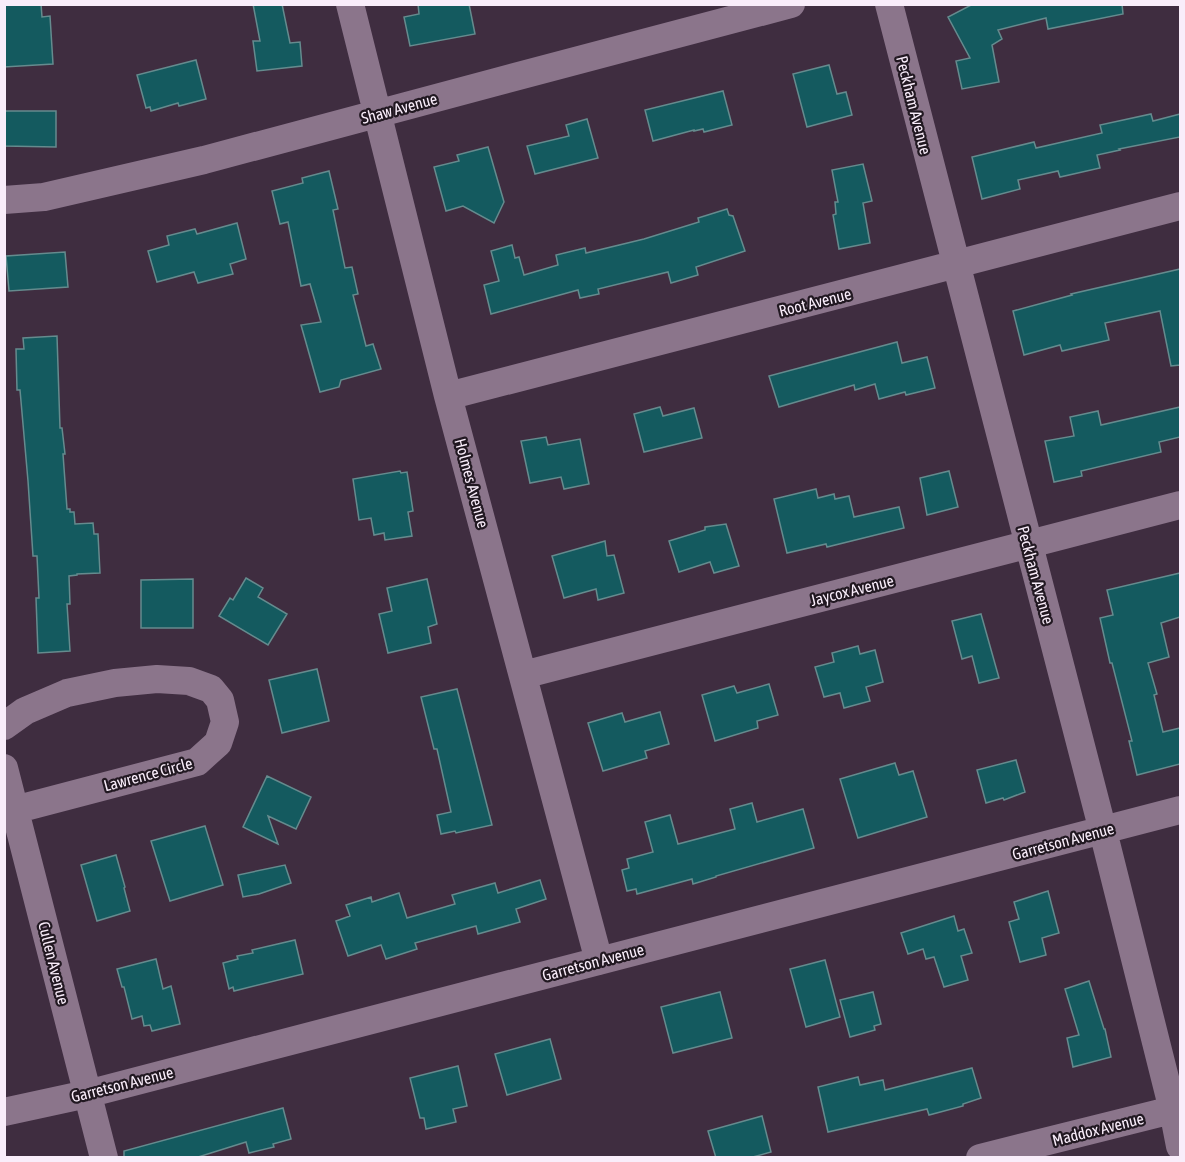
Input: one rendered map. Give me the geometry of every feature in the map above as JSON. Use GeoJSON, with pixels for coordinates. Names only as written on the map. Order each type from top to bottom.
{"type":"FeatureCollection","features":[{"type":"Feature","properties":{"kind":"street","name":"Holmes Avenue"},"geometry":{"type":"LineString","coordinates":[[350,4],[448,396],[599,961]]}},
{"type":"Feature","properties":{"kind":"street","name":"Shaw Avenue"},"geometry":{"type":"LineString","coordinates":[[4,200],[44,197],[192,163],[791,4]]}},
{"type":"Feature","properties":{"kind":"street","name":"Peckham Avenue"},"geometry":{"type":"LineString","coordinates":[[889,4],[1177,1109],[1180,1146]]}},
{"type":"Feature","properties":{"kind":"street","name":"Root Avenue"},"geometry":{"type":"LineString","coordinates":[[448,396],[1180,206]]}},
{"type":"Feature","properties":{"kind":"street","name":"Jaycox Avenue"},"geometry":{"type":"LineString","coordinates":[[523,675],[1180,505]]}},
{"type":"Feature","properties":{"kind":"street","name":"Lawrence Circle"},"geometry":{"type":"LineString","coordinates":[[4,726],[25,711],[67,693],[115,683],[156,679],[189,681],[211,689],[220,700],[225,722],[218,743],[197,762],[14,810]]}},
{"type":"Feature","properties":{"kind":"street","name":"Cullen Avenue"},"geometry":{"type":"LineString","coordinates":[[4,768],[104,1158]]}},
{"type":"Feature","properties":{"kind":"street","name":"Garretson Avenue"},"geometry":{"type":"LineString","coordinates":[[4,1112],[87,1094],[1180,810]]}},
{"type":"Feature","properties":{"kind":"street","name":"Maddox Avenue"},"geometry":{"type":"LineString","coordinates":[[981,1158],[1177,1109]]}},
{"type":"Feature","properties":{"kind":"building"},"geometry":{"type":"Polygon","coordinates":[[[4,4],[41,4],[42,17],[50,16],[53,64],[4,67],[4,4]]]}},
{"type":"Feature","properties":{"kind":"building"},"geometry":{"type":"Polygon","coordinates":[[[253,4],[282,4],[290,43],[300,42],[302,66],[257,71],[253,41],[260,41],[253,4]]]}},
{"type":"Feature","properties":{"kind":"building"},"geometry":{"type":"Polygon","coordinates":[[[418,4],[469,4],[475,34],[410,46],[404,17],[419,14],[418,4]]]}},
{"type":"Feature","properties":{"kind":"building"},"geometry":{"type":"Polygon","coordinates":[[[973,4],[1122,4],[1123,14],[1048,29],[1046,18],[998,30],[1002,39],[992,45],[999,82],[962,89],[956,61],[970,58],[948,17],[973,4]]]}},
{"type":"Feature","properties":{"kind":"building"},"geometry":{"type":"Polygon","coordinates":[[[196,60],[206,99],[179,106],[178,103],[151,111],[150,107],[146,108],[137,75],[196,60]]]}},
{"type":"Feature","properties":{"kind":"building"},"geometry":{"type":"Polygon","coordinates":[[[829,65],[837,94],[846,92],[852,115],[807,127],[793,74],[829,65]]]}},
{"type":"Feature","properties":{"kind":"building"},"geometry":{"type":"Polygon","coordinates":[[[723,91],[732,125],[704,132],[703,129],[694,130],[653,141],[645,110],[723,91]]]}},
{"type":"Feature","properties":{"kind":"building"},"geometry":{"type":"Polygon","coordinates":[[[4,111],[56,111],[56,147],[4,146],[4,111]]]}},
{"type":"Feature","properties":{"kind":"building"},"geometry":{"type":"Polygon","coordinates":[[[1151,114],[1153,121],[1180,114],[1180,137],[1097,155],[1100,168],[1060,177],[1058,171],[1018,180],[1020,189],[982,199],[972,157],[1034,142],[1036,148],[1102,133],[1100,125],[1151,114]]]}},
{"type":"Feature","properties":{"kind":"building"},"geometry":{"type":"Polygon","coordinates":[[[587,119],[598,158],[535,174],[527,146],[569,136],[566,125],[587,119]]]}},
{"type":"Feature","properties":{"kind":"building"},"geometry":{"type":"Polygon","coordinates":[[[488,147],[504,202],[494,223],[463,206],[446,211],[434,167],[459,161],[457,155],[488,147]]]}},
{"type":"Feature","properties":{"kind":"building"},"geometry":{"type":"Polygon","coordinates":[[[863,164],[872,201],[863,203],[870,243],[839,249],[833,215],[836,214],[835,202],[838,202],[832,170],[863,164]]]}},
{"type":"Feature","properties":{"kind":"building"},"geometry":{"type":"Polygon","coordinates":[[[329,171],[338,209],[333,210],[345,268],[352,267],[358,294],[353,295],[366,346],[373,344],[381,369],[341,380],[339,387],[320,392],[301,325],[321,322],[310,284],[301,286],[288,222],[280,224],[272,191],[303,183],[302,178],[329,171]]]}},
{"type":"Feature","properties":{"kind":"building"},"geometry":{"type":"Polygon","coordinates":[[[727,209],[729,215],[733,216],[745,251],[696,267],[698,275],[671,283],[668,272],[598,289],[599,294],[580,298],[578,290],[491,314],[484,285],[499,281],[491,251],[512,245],[515,258],[519,257],[524,275],[558,265],[556,255],[585,248],[586,253],[644,239],[699,222],[698,218],[727,209]]]}},
{"type":"Feature","properties":{"kind":"building"},"geometry":{"type":"Polygon","coordinates":[[[237,223],[246,259],[230,264],[233,274],[198,283],[194,272],[157,282],[148,251],[169,245],[167,236],[195,229],[197,234],[237,223]]]}},
{"type":"Feature","properties":{"kind":"building"},"geometry":{"type":"Polygon","coordinates":[[[65,252],[68,287],[9,291],[6,256],[65,252]]]}},
{"type":"Feature","properties":{"kind":"building"},"geometry":{"type":"Polygon","coordinates":[[[1180,269],[1180,365],[1171,366],[1160,311],[1105,323],[1109,340],[1062,351],[1060,345],[1024,355],[1013,311],[1071,294],[1180,269]]]}},
{"type":"Feature","properties":{"kind":"building"},"geometry":{"type":"Polygon","coordinates":[[[57,336],[60,428],[62,428],[65,454],[63,454],[67,509],[74,512],[75,524],[93,523],[94,534],[98,534],[100,573],[69,576],[70,604],[67,604],[70,651],[38,653],[37,556],[33,556],[20,390],[17,390],[16,349],[24,349],[23,338],[57,336]]]}},
{"type":"Feature","properties":{"kind":"building"},"geometry":{"type":"Polygon","coordinates":[[[897,342],[902,363],[927,357],[935,388],[906,395],[905,392],[879,399],[875,384],[855,390],[854,385],[779,407],[769,376],[897,342]]]}},
{"type":"Feature","properties":{"kind":"building"},"geometry":{"type":"Polygon","coordinates":[[[660,407],[663,416],[694,408],[702,438],[644,452],[634,414],[660,407]]]}},
{"type":"Feature","properties":{"kind":"building"},"geometry":{"type":"Polygon","coordinates":[[[1180,407],[1180,437],[1159,442],[1161,452],[1081,471],[1082,476],[1054,482],[1045,441],[1074,436],[1070,417],[1098,411],[1101,425],[1180,407]]]}},
{"type":"Feature","properties":{"kind":"building"},"geometry":{"type":"Polygon","coordinates":[[[546,437],[548,445],[580,439],[589,484],[564,489],[561,477],[530,483],[521,441],[546,437]]]}},
{"type":"Feature","properties":{"kind":"building"},"geometry":{"type":"Polygon","coordinates":[[[400,471],[401,473],[407,472],[413,511],[408,512],[412,536],[385,540],[384,533],[374,535],[371,518],[359,520],[353,479],[400,471]]]}},
{"type":"Feature","properties":{"kind":"building"},"geometry":{"type":"Polygon","coordinates":[[[949,471],[958,507],[927,515],[920,478],[949,471]]]}},
{"type":"Feature","properties":{"kind":"building"},"geometry":{"type":"Polygon","coordinates":[[[816,489],[818,498],[834,494],[835,499],[849,496],[854,517],[899,507],[904,528],[827,547],[826,544],[787,553],[774,499],[816,489]]]}},
{"type":"Feature","properties":{"kind":"building"},"geometry":{"type":"Polygon","coordinates":[[[726,524],[739,566],[714,573],[710,562],[679,572],[669,541],[705,530],[705,527],[726,524]]]}},
{"type":"Feature","properties":{"kind":"building"},"geometry":{"type":"Polygon","coordinates":[[[605,541],[607,556],[614,555],[624,593],[598,600],[596,589],[564,598],[552,556],[605,541]]]}},
{"type":"Feature","properties":{"kind":"building"},"geometry":{"type":"Polygon","coordinates":[[[1180,573],[1180,617],[1161,623],[1169,657],[1148,663],[1157,694],[1154,695],[1163,732],[1180,728],[1180,764],[1137,775],[1129,741],[1132,741],[1100,618],[1113,615],[1107,590],[1180,573]]]}},
{"type":"Feature","properties":{"kind":"building"},"geometry":{"type":"Polygon","coordinates":[[[246,578],[263,588],[258,597],[287,614],[268,645],[219,616],[230,598],[233,600],[246,578]]]}},
{"type":"Feature","properties":{"kind":"building"},"geometry":{"type":"Polygon","coordinates":[[[193,579],[193,628],[141,628],[141,580],[193,579]]]}},
{"type":"Feature","properties":{"kind":"building"},"geometry":{"type":"Polygon","coordinates":[[[427,579],[437,624],[428,627],[431,643],[388,653],[379,614],[392,611],[387,588],[427,579]]]}},
{"type":"Feature","properties":{"kind":"building"},"geometry":{"type":"Polygon","coordinates":[[[981,614],[999,678],[979,683],[972,656],[962,659],[952,621],[981,614]]]}},
{"type":"Feature","properties":{"kind":"building"},"geometry":{"type":"Polygon","coordinates":[[[858,646],[860,654],[875,650],[883,682],[866,687],[870,701],[844,708],[840,693],[824,697],[815,667],[834,662],[832,653],[858,646]]]}},
{"type":"Feature","properties":{"kind":"building"},"geometry":{"type":"Polygon","coordinates":[[[317,669],[329,721],[282,733],[269,680],[317,669]]]}},
{"type":"Feature","properties":{"kind":"building"},"geometry":{"type":"Polygon","coordinates":[[[769,684],[778,715],[757,721],[758,728],[715,741],[702,695],[734,686],[737,693],[769,684]]]}},
{"type":"Feature","properties":{"kind":"building"},"geometry":{"type":"Polygon","coordinates":[[[457,689],[492,825],[441,834],[437,815],[451,812],[437,749],[434,749],[421,697],[457,689]]]}},
{"type":"Feature","properties":{"kind":"building"},"geometry":{"type":"Polygon","coordinates":[[[660,712],[669,744],[645,751],[647,758],[603,771],[588,723],[622,713],[625,722],[660,712]]]}},
{"type":"Feature","properties":{"kind":"building"},"geometry":{"type":"Polygon","coordinates":[[[1016,760],[1025,792],[1004,800],[1003,798],[986,803],[977,770],[1016,760]]]}},
{"type":"Feature","properties":{"kind":"building"},"geometry":{"type":"Polygon","coordinates":[[[895,763],[899,775],[913,771],[927,817],[858,838],[840,779],[895,763]]]}},
{"type":"Feature","properties":{"kind":"building"},"geometry":{"type":"Polygon","coordinates":[[[267,776],[311,797],[296,829],[268,816],[278,844],[243,827],[267,776]]]}},
{"type":"Feature","properties":{"kind":"building"},"geometry":{"type":"Polygon","coordinates":[[[752,803],[757,822],[803,809],[814,848],[693,884],[692,879],[637,894],[636,889],[627,891],[622,870],[629,868],[627,859],[653,852],[645,822],[670,815],[678,844],[735,829],[730,809],[752,803]]]}},
{"type":"Feature","properties":{"kind":"building"},"geometry":{"type":"Polygon","coordinates":[[[205,826],[223,885],[170,901],[151,841],[205,826]]]}},
{"type":"Feature","properties":{"kind":"building"},"geometry":{"type":"Polygon","coordinates":[[[116,855],[130,911],[97,921],[81,865],[116,855]]]}},
{"type":"Feature","properties":{"kind":"building"},"geometry":{"type":"Polygon","coordinates":[[[285,865],[291,883],[243,897],[238,875],[285,865]]]}},
{"type":"Feature","properties":{"kind":"building"},"geometry":{"type":"Polygon","coordinates":[[[540,880],[546,899],[516,909],[520,922],[478,934],[476,926],[415,943],[417,949],[386,959],[381,945],[348,956],[336,921],[350,916],[346,905],[371,897],[372,902],[399,893],[407,918],[455,904],[452,895],[495,883],[498,893],[540,880]]]}},
{"type":"Feature","properties":{"kind":"building"},"geometry":{"type":"Polygon","coordinates":[[[1048,891],[1059,933],[1042,938],[1046,955],[1020,962],[1009,922],[1019,919],[1014,902],[1048,891]]]}},
{"type":"Feature","properties":{"kind":"building"},"geometry":{"type":"Polygon","coordinates":[[[954,916],[958,931],[964,929],[972,953],[961,956],[968,980],[944,987],[934,957],[926,959],[923,949],[908,954],[901,933],[954,916]]]}},
{"type":"Feature","properties":{"kind":"building"},"geometry":{"type":"Polygon","coordinates":[[[295,940],[303,974],[234,991],[233,987],[229,989],[223,963],[238,959],[237,956],[253,953],[252,950],[295,940]]]}},
{"type":"Feature","properties":{"kind":"building"},"geometry":{"type":"Polygon","coordinates":[[[156,959],[163,989],[171,986],[180,1024],[152,1031],[150,1025],[144,1026],[142,1016],[132,1019],[117,969],[156,959]]]}},
{"type":"Feature","properties":{"kind":"building"},"geometry":{"type":"Polygon","coordinates":[[[825,960],[840,1017],[806,1027],[790,969],[825,960]]]}},
{"type":"Feature","properties":{"kind":"building"},"geometry":{"type":"Polygon","coordinates":[[[1089,981],[1105,1029],[1111,1057],[1073,1067],[1067,1038],[1079,1035],[1065,989],[1089,981]]]}},
{"type":"Feature","properties":{"kind":"building"},"geometry":{"type":"Polygon","coordinates":[[[720,992],[732,1038],[673,1053],[661,1007],[720,992]]]}},
{"type":"Feature","properties":{"kind":"building"},"geometry":{"type":"Polygon","coordinates":[[[873,992],[881,1024],[874,1026],[875,1030],[850,1037],[840,1000],[873,992]]]}},
{"type":"Feature","properties":{"kind":"building"},"geometry":{"type":"Polygon","coordinates":[[[550,1039],[561,1079],[507,1095],[495,1054],[550,1039]]]}},
{"type":"Feature","properties":{"kind":"building"},"geometry":{"type":"Polygon","coordinates":[[[458,1066],[467,1106],[453,1109],[456,1122],[426,1129],[424,1118],[420,1118],[410,1078],[458,1066]]]}},
{"type":"Feature","properties":{"kind":"building"},"geometry":{"type":"Polygon","coordinates":[[[972,1068],[981,1098],[963,1104],[963,1106],[929,1115],[927,1109],[828,1132],[818,1087],[858,1077],[860,1085],[883,1080],[885,1090],[972,1068]]]}},
{"type":"Feature","properties":{"kind":"building"},"geometry":{"type":"Polygon","coordinates":[[[283,1108],[291,1139],[273,1144],[274,1147],[249,1153],[246,1142],[195,1158],[124,1158],[124,1151],[283,1108]]]}},
{"type":"Feature","properties":{"kind":"building"},"geometry":{"type":"Polygon","coordinates":[[[762,1116],[771,1152],[749,1158],[716,1158],[708,1131],[762,1116]]]}}]}
